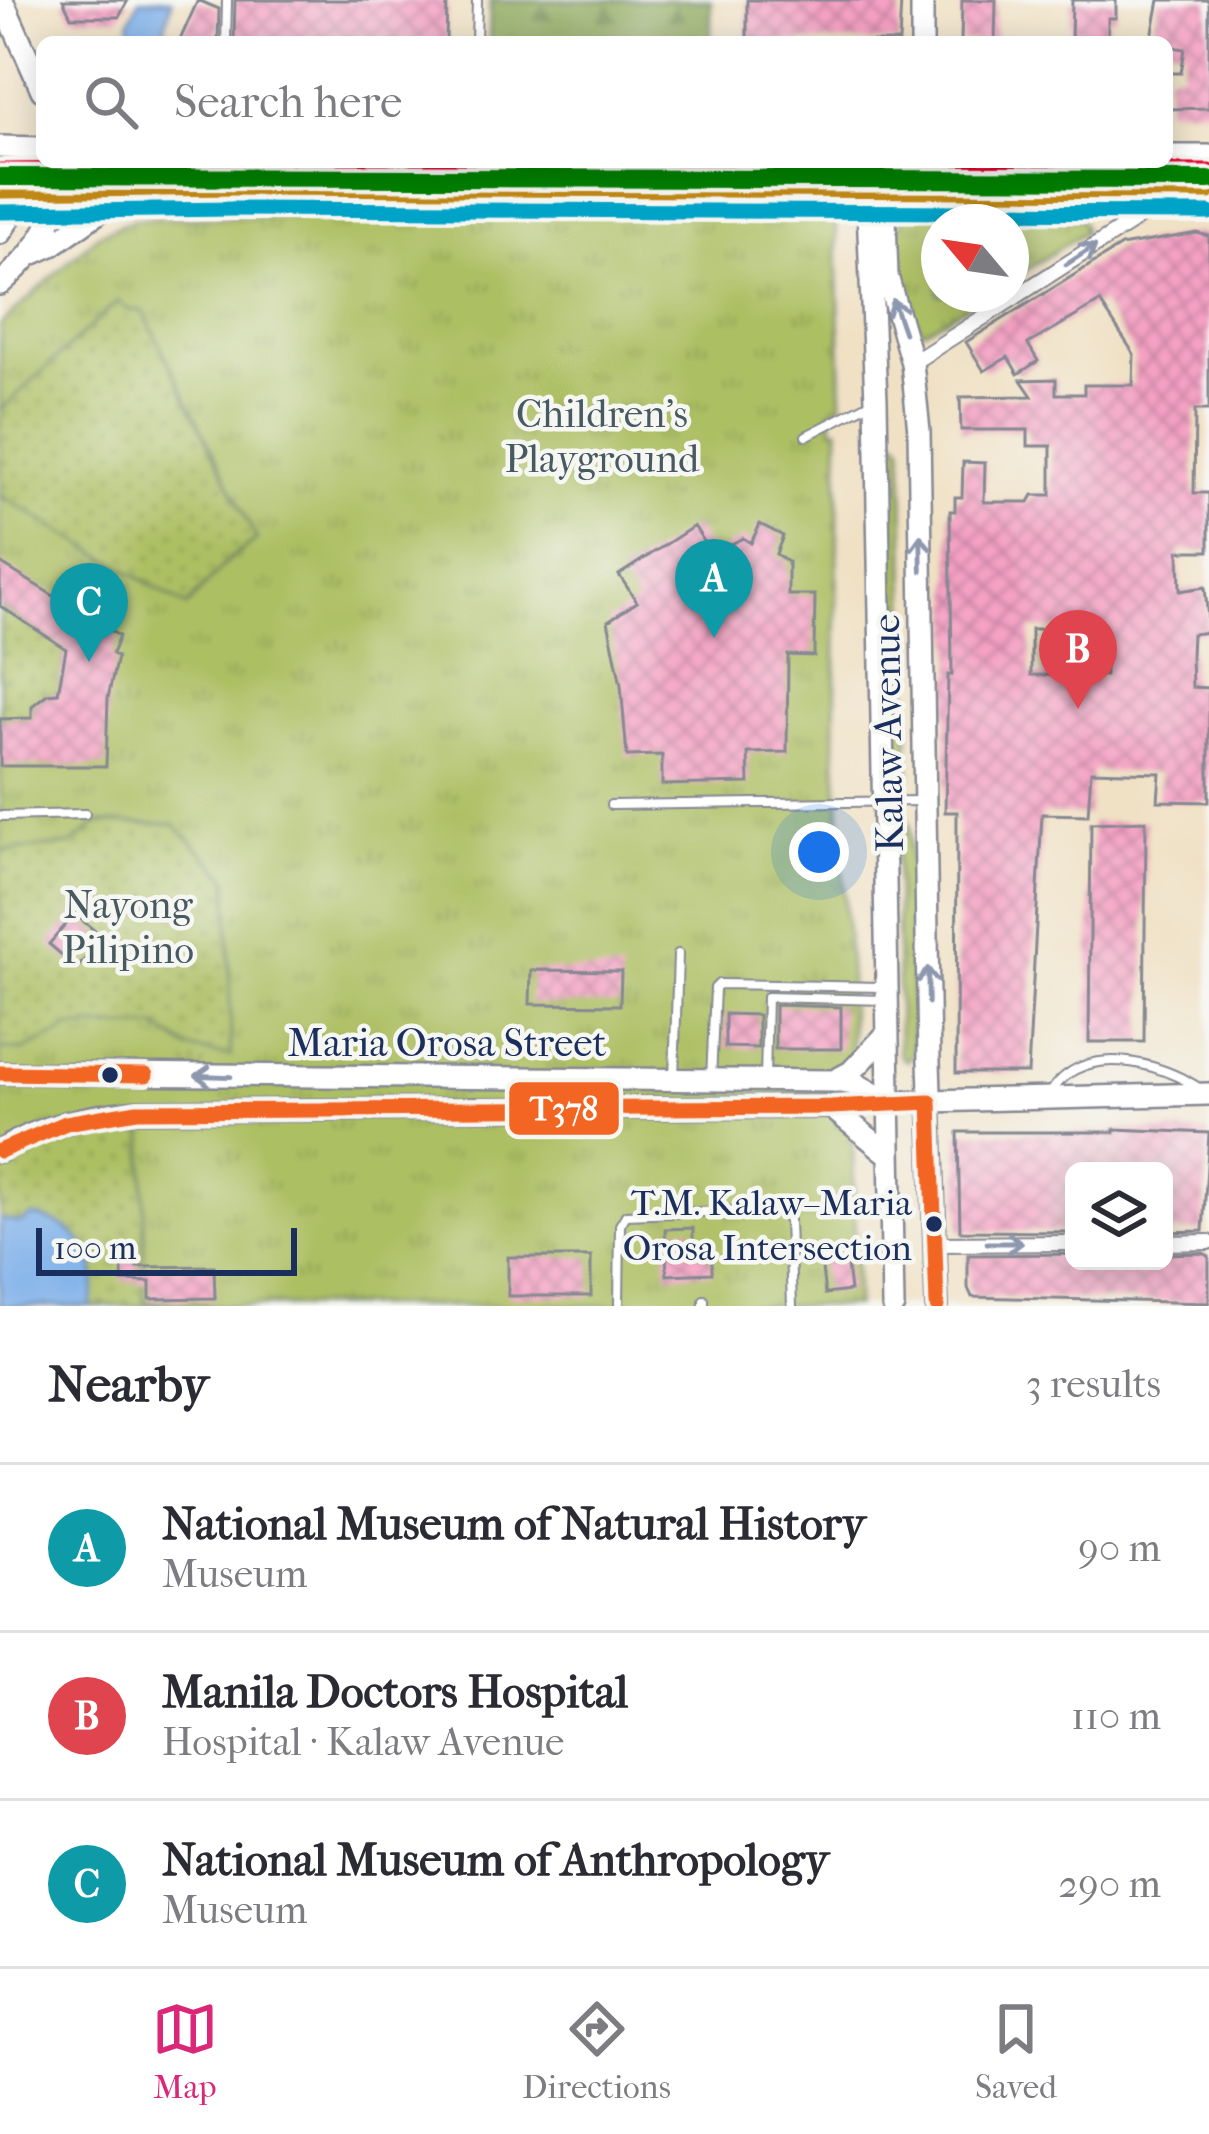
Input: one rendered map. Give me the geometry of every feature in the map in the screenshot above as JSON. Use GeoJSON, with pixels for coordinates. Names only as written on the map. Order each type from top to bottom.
{"type":"FeatureCollection","features":[{"type":"Feature","properties":{"kind":"street"},"geometry":{"type":"LineString","coordinates":[[2,0],[36,76]]}},
{"type":"Feature","properties":{"kind":"street"},"geometry":{"type":"LineString","coordinates":[[922,0],[922,36]]}},
{"type":"Feature","properties":{"kind":"street"},"geometry":{"type":"LineString","coordinates":[[0,147],[36,148]]}},
{"type":"Feature","properties":{"kind":"street"},"geometry":{"type":"LineString","coordinates":[[1173,156],[1209,156]]}},
{"type":"Feature","properties":{"kind":"street"},"geometry":{"type":"LineString","coordinates":[[0,233],[41,168]]}},
{"type":"Feature","properties":{"kind":"street"},"geometry":{"type":"LineString","coordinates":[[32,254],[61,190],[56,168]]}},
{"type":"Feature","properties":{"kind":"street","name":"Kalaw Avenue"},"geometry":{"type":"LineString","coordinates":[[868,168],[887,277],[912,363],[919,431],[937,1306]]}},
{"type":"Feature","properties":{"kind":"street","name":"Kalaw Avenue"},"geometry":{"type":"LineString","coordinates":[[882,168],[874,191],[876,400],[893,1306]]}},
{"type":"Feature","properties":{"kind":"street"},"geometry":{"type":"LineString","coordinates":[[0,284],[32,254],[134,188]]}},
{"type":"Feature","properties":{"kind":"street"},"geometry":{"type":"LineString","coordinates":[[0,191],[1192,192],[1209,206]]}},
{"type":"Feature","properties":{"kind":"street"},"geometry":{"type":"LineString","coordinates":[[912,363],[1192,192]]}},
{"type":"Feature","properties":{"kind":"street"},"geometry":{"type":"LineString","coordinates":[[834,1081],[851,1072],[888,1033]]}},
{"type":"Feature","properties":{"kind":"street","name":"Maria Orosa Street"},"geometry":{"type":"LineString","coordinates":[[0,1072],[834,1081],[856,1084],[889,1102]]}},
{"type":"Feature","properties":{"kind":"street","name":"Maria Orosa Street"},"geometry":{"type":"LineString","coordinates":[[0,1151],[47,1127],[137,1111],[831,1107],[1208,1094]]}},
{"type":"Feature","properties":{"kind":"street"},"geometry":{"type":"LineString","coordinates":[[831,1107],[887,1153]]}},
{"type":"Feature","properties":{"kind":"street"},"geometry":{"type":"LineString","coordinates":[[1173,1243],[1209,1242]]}},
{"type":"Feature","properties":{"kind":"street"},"geometry":{"type":"LineString","coordinates":[[936,1244],[1065,1243]]}},
{"type":"Feature","properties":{"kind":"lane"},"geometry":{"type":"LineString","coordinates":[[226,36],[227,0]]}},
{"type":"Feature","properties":{"kind":"lane"},"geometry":{"type":"LineString","coordinates":[[476,36],[477,0]]}},
{"type":"Feature","properties":{"kind":"lane"},"geometry":{"type":"LineString","coordinates":[[806,436],[876,400]]}},
{"type":"Feature","properties":{"kind":"lane"},"geometry":{"type":"LineString","coordinates":[[611,805],[926,802]]}},
{"type":"Feature","properties":{"kind":"lane"},"geometry":{"type":"LineString","coordinates":[[0,816],[86,814]]}},
{"type":"Feature","properties":{"kind":"lane"},"geometry":{"type":"LineString","coordinates":[[674,1081],[678,954]]}},
{"type":"Feature","properties":{"kind":"lane"},"geometry":{"type":"LineString","coordinates":[[711,1081],[715,986],[887,993]]}},
{"type":"Feature","properties":{"kind":"lane"},"geometry":{"type":"LineString","coordinates":[[765,1082],[767,997],[887,993]]}},
{"type":"Feature","properties":{"kind":"lane"},"geometry":{"type":"LineString","coordinates":[[1046,1100],[1069,1070],[1098,1061],[1170,1071],[1208,1094]]}},
{"type":"Feature","properties":{"kind":"lane"},"geometry":{"type":"LineString","coordinates":[[619,1306],[620,1225],[626,1215],[775,1209],[789,1221],[792,1306]]}},
{"type":"Feature","properties":{"kind":"green space"},"geometry":{"type":"Polygon","coordinates":[[[490,0],[711,0],[711,36],[489,36],[490,0]]]}},
{"type":"Feature","properties":{"kind":"green space"},"geometry":{"type":"Polygon","coordinates":[[[921,211],[921,312],[956,312],[923,331],[897,275],[895,244],[905,216],[921,211]]]}},
{"type":"Feature","properties":{"kind":"green space","name":"Children's Playground"},"geometry":{"type":"Polygon","coordinates":[[[632,212],[836,217],[842,403],[831,410],[833,428],[839,428],[835,743],[850,981],[856,1306],[0,1306],[0,325],[99,234],[135,219],[632,212]]]}},
{"type":"Feature","properties":{"kind":"green space"},"geometry":{"type":"Polygon","coordinates":[[[1029,216],[1079,220],[1084,232],[1029,268],[1029,216]]]}},
{"type":"Feature","properties":{"kind":"green space"},"geometry":{"type":"Polygon","coordinates":[[[118,301],[128,310],[143,311],[257,540],[229,559],[187,606],[0,495],[0,411],[118,301]]]}},
{"type":"Feature","properties":{"kind":"green space"},"geometry":{"type":"Polygon","coordinates":[[[897,440],[903,446],[909,776],[903,784],[896,775],[892,447],[897,440]]]}},
{"type":"Feature","properties":{"kind":"green space"},"geometry":{"type":"Polygon","coordinates":[[[0,606],[66,649],[59,693],[47,694],[33,706],[32,718],[0,719],[0,606]]]}},
{"type":"Feature","properties":{"kind":"green space"},"geometry":{"type":"Polygon","coordinates":[[[902,814],[910,824],[913,1053],[908,1060],[899,1053],[896,826],[902,814]]]}},
{"type":"Feature","properties":{"kind":"green space","name":"Nayong Pilipino"},"geometry":{"type":"Polygon","coordinates":[[[98,823],[174,824],[228,878],[231,1056],[189,1049],[157,1027],[74,1027],[22,1051],[0,1049],[0,851],[71,845],[98,823]]]}},
{"type":"Feature","properties":{"kind":"green space"},"geometry":{"type":"Polygon","coordinates":[[[121,1132],[144,1132],[144,1301],[214,1306],[0,1306],[0,1175],[58,1146],[121,1132]]]}},
{"type":"Feature","properties":{"kind":"water"},"geometry":{"type":"Polygon","coordinates":[[[139,0],[172,0],[163,36],[129,36],[139,0]]]}},
{"type":"Feature","properties":{"kind":"water"},"geometry":{"type":"Polygon","coordinates":[[[32,1216],[63,1227],[85,1246],[94,1273],[90,1306],[0,1306],[0,1219],[20,1223],[32,1216]]]}},
{"type":"Feature","properties":{"kind":"building"},"geometry":{"type":"Polygon","coordinates":[[[63,0],[128,0],[119,17],[71,17],[63,0]]]}},
{"type":"Feature","properties":{"kind":"building"},"geometry":{"type":"Polygon","coordinates":[[[198,0],[219,9],[218,36],[182,36],[198,0]]]}},
{"type":"Feature","properties":{"kind":"building"},"geometry":{"type":"Polygon","coordinates":[[[235,0],[447,0],[446,36],[234,36],[235,0]]]}},
{"type":"Feature","properties":{"kind":"building"},"geometry":{"type":"Polygon","coordinates":[[[747,0],[901,0],[899,36],[747,36],[747,0]]]}},
{"type":"Feature","properties":{"kind":"building"},"geometry":{"type":"Polygon","coordinates":[[[962,0],[996,0],[995,36],[961,36],[962,0]]]}},
{"type":"Feature","properties":{"kind":"building"},"geometry":{"type":"Polygon","coordinates":[[[1072,0],[1116,0],[1116,18],[1108,18],[1108,36],[1071,36],[1072,0]]]}},
{"type":"Feature","properties":{"kind":"building"},"geometry":{"type":"Polygon","coordinates":[[[1159,0],[1209,0],[1209,108],[1173,109],[1173,73],[1181,73],[1185,49],[1173,47],[1173,36],[1152,36],[1159,0]]]}},
{"type":"Feature","properties":{"kind":"building"},"geometry":{"type":"Polygon","coordinates":[[[1098,168],[1209,171],[1209,177],[1098,177],[1098,168]]]}},
{"type":"Feature","properties":{"kind":"building"},"geometry":{"type":"Polygon","coordinates":[[[1197,233],[1209,236],[1209,410],[1195,410],[1194,493],[1209,493],[1209,551],[1179,551],[1180,591],[1205,587],[1209,632],[1192,634],[1191,655],[1192,687],[1209,688],[1209,802],[1158,801],[1160,773],[1091,771],[1088,815],[1042,814],[1028,1073],[956,1073],[957,812],[945,812],[948,675],[952,675],[950,511],[955,511],[955,497],[962,497],[963,462],[985,463],[984,502],[1029,502],[1033,495],[1051,495],[1051,446],[1028,446],[1028,430],[961,430],[960,397],[1032,396],[1021,380],[1056,379],[1056,394],[1084,394],[1084,385],[1133,385],[1134,354],[1100,302],[1028,344],[1038,361],[1018,374],[1008,357],[984,371],[966,342],[1014,312],[1029,312],[1029,303],[1121,246],[1197,233]],[[1031,629],[1031,675],[1105,676],[1105,629],[1031,629]]]}},
{"type":"Feature","properties":{"kind":"building"},"geometry":{"type":"Polygon","coordinates":[[[760,524],[783,536],[776,554],[788,562],[788,595],[815,595],[814,656],[788,655],[787,752],[748,753],[749,783],[662,785],[662,755],[627,756],[621,685],[608,621],[637,602],[619,575],[694,526],[712,554],[743,538],[751,543],[760,524]]]}},
{"type":"Feature","properties":{"kind":"building"},"geometry":{"type":"Polygon","coordinates":[[[0,563],[119,636],[112,654],[117,657],[108,698],[106,766],[0,766],[0,719],[32,718],[32,706],[47,694],[58,693],[66,649],[0,606],[0,563]]]}},
{"type":"Feature","properties":{"kind":"building"},"geometry":{"type":"Polygon","coordinates":[[[1146,821],[1144,1042],[1089,1042],[1091,823],[1146,821]]]}},
{"type":"Feature","properties":{"kind":"building"},"geometry":{"type":"Polygon","coordinates":[[[75,914],[103,938],[77,968],[49,944],[75,914]]]}},
{"type":"Feature","properties":{"kind":"building"},"geometry":{"type":"Polygon","coordinates":[[[531,970],[621,971],[620,1005],[530,1004],[531,970]]]}},
{"type":"Feature","properties":{"kind":"building"},"geometry":{"type":"Polygon","coordinates":[[[775,1005],[841,1007],[841,1049],[775,1049],[775,1005]]]}},
{"type":"Feature","properties":{"kind":"building"},"geometry":{"type":"Polygon","coordinates":[[[725,1014],[758,1015],[758,1048],[725,1047],[725,1014]]]}},
{"type":"Feature","properties":{"kind":"building"},"geometry":{"type":"Polygon","coordinates":[[[958,1132],[1209,1133],[1203,1231],[1173,1232],[1173,1162],[1065,1162],[1065,1232],[960,1231],[958,1132]]]}},
{"type":"Feature","properties":{"kind":"building"},"geometry":{"type":"Polygon","coordinates":[[[693,1228],[693,1248],[704,1248],[704,1257],[712,1256],[712,1273],[667,1275],[665,1229],[693,1228]]]}},
{"type":"Feature","properties":{"kind":"building"},"geometry":{"type":"Polygon","coordinates":[[[123,1245],[137,1246],[137,1267],[214,1266],[215,1298],[150,1299],[150,1282],[122,1281],[123,1245]]]}},
{"type":"Feature","properties":{"kind":"building"},"geometry":{"type":"Polygon","coordinates":[[[845,1249],[850,1291],[825,1294],[820,1252],[845,1249]]]}},
{"type":"Feature","properties":{"kind":"building"},"geometry":{"type":"Polygon","coordinates":[[[1065,1254],[1065,1270],[1173,1270],[1173,1254],[1209,1256],[1209,1303],[972,1297],[968,1288],[968,1255],[1065,1254]]]}},
{"type":"Feature","properties":{"kind":"building"},"geometry":{"type":"Polygon","coordinates":[[[508,1257],[591,1257],[591,1296],[508,1296],[508,1257]]]}},
{"type":"Feature","properties":{"kind":"transit line"},"geometry":{"type":"LineString","coordinates":[[0,170],[157,168]]}},
{"type":"Feature","properties":{"kind":"transit line"},"geometry":{"type":"LineString","coordinates":[[478,168],[1209,171]]}},
{"type":"Feature","properties":{"kind":"transit line"},"geometry":{"type":"LineString","coordinates":[[0,177],[1209,180]]}},
{"type":"Feature","properties":{"kind":"transit line"},"geometry":{"type":"LineString","coordinates":[[0,191],[1209,192]]}},
{"type":"Feature","properties":{"kind":"transit line"},"geometry":{"type":"LineString","coordinates":[[0,212],[1209,213]]}},
{"type":"Feature","properties":{"kind":"transit line","name":"T378"},"geometry":{"type":"LineString","coordinates":[[0,1073],[146,1075]]}},
{"type":"Feature","properties":{"kind":"transit line","name":"T378"},"geometry":{"type":"LineString","coordinates":[[0,1151],[66,1123],[137,1111],[831,1107],[930,1102],[937,1306]]}},
{"type":"Feature","properties":{"kind":"place","name":"National Museum of Natural History"},"geometry":{"type":"Point","coordinates":[714,638]}},
{"type":"Feature","properties":{"kind":"place","name":"National Museum of Anthropology"},"geometry":{"type":"Point","coordinates":[89,662]}},
{"type":"Feature","properties":{"kind":"place","name":"Manila Doctors Hospital"},"geometry":{"type":"Point","coordinates":[1078,709]}},
{"type":"Feature","properties":{"kind":"place","name":"T.M. Kalaw–Maria Orosa Intersection"},"geometry":{"type":"Point","coordinates":[934,1224]}}]}
